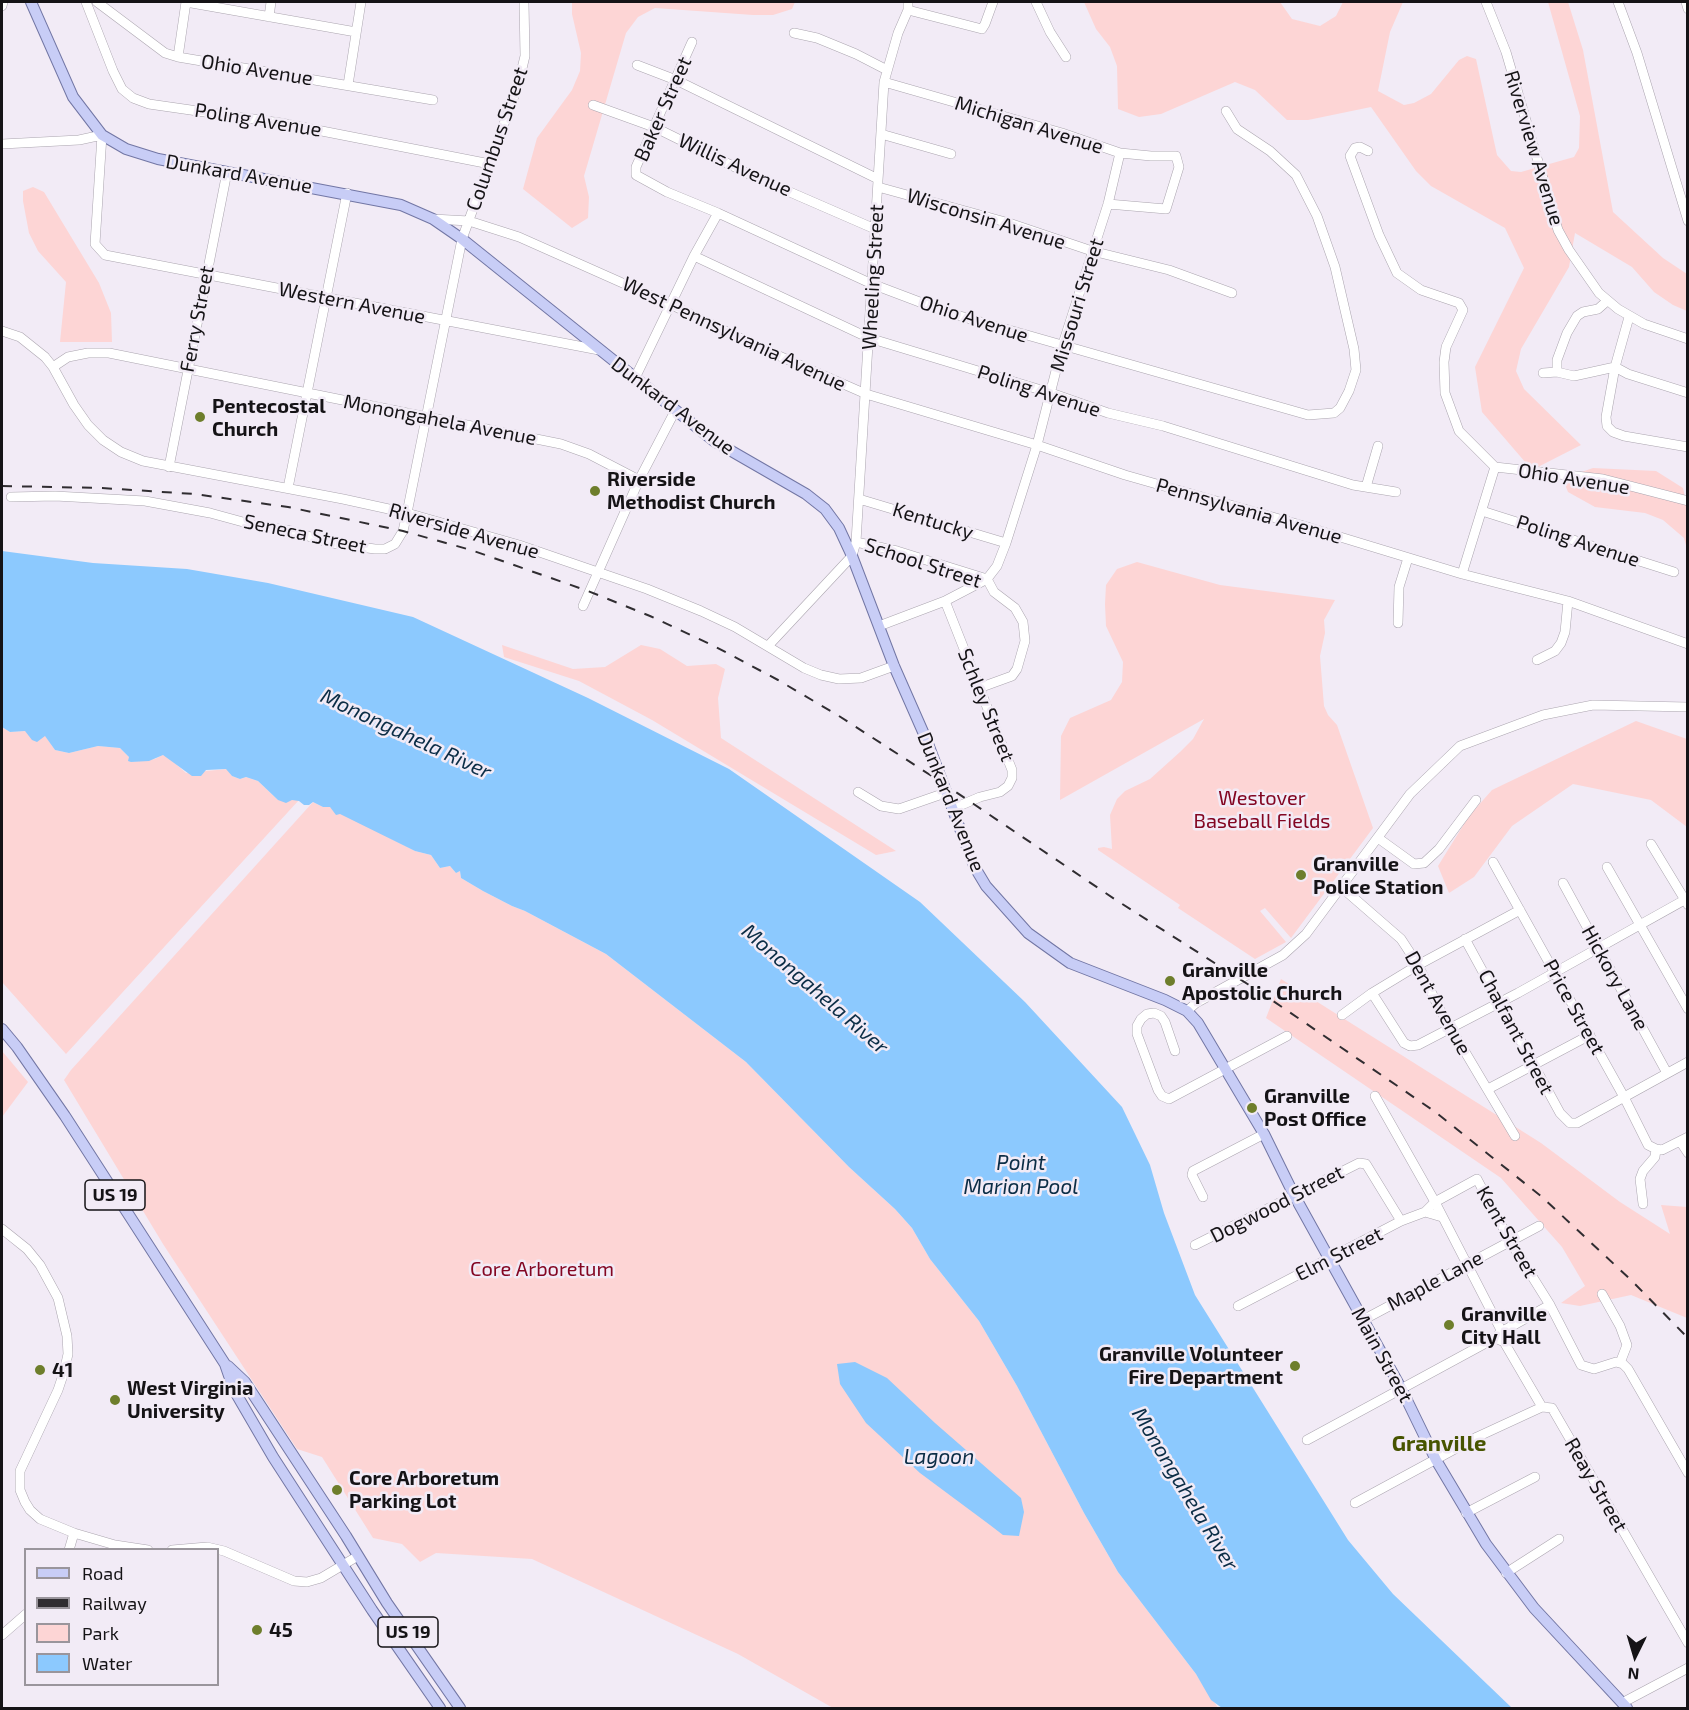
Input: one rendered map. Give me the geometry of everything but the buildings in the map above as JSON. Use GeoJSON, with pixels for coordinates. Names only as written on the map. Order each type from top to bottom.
{"type":"FeatureCollection","features":[{"type":"Feature","properties":{"kind":"main road","name":"Dunkard Avenue"},"geometry":{"type":"LineString","coordinates":[[31,2],[73,97],[102,135],[126,149],[158,159],[401,205],[433,219],[462,239],[714,441],[806,494],[825,509],[839,528],[852,556],[894,666],[927,741],[974,866],[986,886],[1028,933],[1070,963],[1187,1011]]}},
{"type":"Feature","properties":{"kind":"main road","name":"Main Street"},"geometry":{"type":"LineString","coordinates":[[1187,1011],[1198,1023],[1264,1134],[1294,1195],[1402,1390],[1436,1460],[1466,1512],[1506,1573],[1624,1706]]}},
{"type":"Feature","properties":{"kind":"main road","name":"US 19"},"geometry":{"type":"LineString","coordinates":[[2,1029],[43,1082],[225,1364],[234,1390],[273,1457],[440,1708]]}},
{"type":"Feature","properties":{"kind":"main road","name":"US 19"},"geometry":{"type":"LineString","coordinates":[[225,1364],[245,1382],[387,1603],[460,1708]]}},
{"type":"Feature","properties":{"kind":"street","name":"Poling Avenue"},"geometry":{"type":"LineString","coordinates":[[86,2],[122,90],[133,98],[149,104],[349,135],[490,164]]}},
{"type":"Feature","properties":{"kind":"street","name":"Ohio Avenue"},"geometry":{"type":"LineString","coordinates":[[97,2],[165,53],[178,57],[433,100]]}},
{"type":"Feature","properties":{"kind":"street"},"geometry":{"type":"LineString","coordinates":[[178,57],[186,2],[356,32]]}},
{"type":"Feature","properties":{"kind":"street"},"geometry":{"type":"LineString","coordinates":[[269,17],[271,2]]}},
{"type":"Feature","properties":{"kind":"street"},"geometry":{"type":"LineString","coordinates":[[348,85],[361,2]]}},
{"type":"Feature","properties":{"kind":"street","name":"Columbus Street"},"geometry":{"type":"LineString","coordinates":[[462,239],[518,85],[525,56],[524,2]]}},
{"type":"Feature","properties":{"kind":"street"},"geometry":{"type":"LineString","coordinates":[[908,6],[982,29],[993,2]]}},
{"type":"Feature","properties":{"kind":"street"},"geometry":{"type":"LineString","coordinates":[[1036,2],[1050,32],[1066,57]]}},
{"type":"Feature","properties":{"kind":"street","name":"Riverview Avenue"},"geometry":{"type":"LineString","coordinates":[[1486,2],[1506,52],[1558,230],[1581,268],[1607,301],[1629,317],[1688,339]]}},
{"type":"Feature","properties":{"kind":"street"},"geometry":{"type":"LineString","coordinates":[[1618,2],[1637,53],[1688,221]]}},
{"type":"Feature","properties":{"kind":"street"},"geometry":{"type":"LineString","coordinates":[[1686,2],[1688,9]]}},
{"type":"Feature","properties":{"kind":"street","name":"Wheeling Street"},"geometry":{"type":"LineString","coordinates":[[852,556],[856,542],[859,499],[884,82],[908,6]]}},
{"type":"Feature","properties":{"kind":"street"},"geometry":{"type":"LineString","coordinates":[[794,33],[826,42],[887,70]]}},
{"type":"Feature","properties":{"kind":"street","name":"Baker Street"},"geometry":{"type":"LineString","coordinates":[[636,175],[636,167],[692,42]]}},
{"type":"Feature","properties":{"kind":"street","name":"Wisconsin Avenue"},"geometry":{"type":"LineString","coordinates":[[637,65],[676,80],[878,183],[1092,251],[1169,270],[1232,293]]}},
{"type":"Feature","properties":{"kind":"street","name":"Michigan Avenue"},"geometry":{"type":"LineString","coordinates":[[884,82],[1062,133],[1120,153],[1176,156],[1179,167],[1166,209],[1108,204]]}},
{"type":"Feature","properties":{"kind":"street","name":"Willis Avenue"},"geometry":{"type":"LineString","coordinates":[[593,105],[654,127],[753,176],[875,229]]}},
{"type":"Feature","properties":{"kind":"street","name":"Ohio Avenue"},"geometry":{"type":"LineString","coordinates":[[636,175],[667,192],[872,284],[946,312],[1308,416],[1328,414],[1340,408],[1356,370],[1354,349],[1335,267],[1317,216],[1296,175],[1270,151],[1238,129],[1226,111]]}},
{"type":"Feature","properties":{"kind":"street"},"geometry":{"type":"LineString","coordinates":[[881,134],[951,154]]}},
{"type":"Feature","properties":{"kind":"street"},"geometry":{"type":"LineString","coordinates":[[2,144],[79,140],[102,135]]}},
{"type":"Feature","properties":{"kind":"street","name":"Western Avenue"},"geometry":{"type":"LineString","coordinates":[[102,135],[95,244],[105,255],[599,350]]}},
{"type":"Feature","properties":{"kind":"street"},"geometry":{"type":"LineString","coordinates":[[1368,151],[1360,147],[1355,148],[1350,156],[1379,236],[1397,273],[1421,290],[1459,303],[1463,310],[1446,347],[1443,362],[1445,393],[1459,431],[1495,467],[1462,574],[1568,601],[1688,644]]}},
{"type":"Feature","properties":{"kind":"street","name":"Missouri Street"},"geometry":{"type":"LineString","coordinates":[[987,579],[997,566],[1006,543],[1037,445],[1062,347],[1108,204],[1120,153]]}},
{"type":"Feature","properties":{"kind":"street","name":"Ferry Street"},"geometry":{"type":"LineString","coordinates":[[169,467],[227,172]]}},
{"type":"Feature","properties":{"kind":"street"},"geometry":{"type":"LineString","coordinates":[[288,488],[347,194]]}},
{"type":"Feature","properties":{"kind":"street"},"geometry":{"type":"LineString","coordinates":[[635,378],[694,256],[718,213]]}},
{"type":"Feature","properties":{"kind":"street","name":"West Pennsylvania Avenue"},"geometry":{"type":"LineString","coordinates":[[433,219],[469,221],[519,237],[866,394],[1037,445]]}},
{"type":"Feature","properties":{"kind":"street","name":"Seneca Street"},"geometry":{"type":"LineString","coordinates":[[11,497],[55,495],[146,501],[292,531],[330,543],[375,549],[385,549],[394,544],[403,531],[462,239]]}},
{"type":"Feature","properties":{"kind":"street","name":"Poling Avenue"},"geometry":{"type":"LineString","coordinates":[[694,256],[869,338],[1051,393],[1108,413],[1163,426],[1353,484],[1396,492]]}},
{"type":"Feature","properties":{"kind":"street"},"geometry":{"type":"LineString","coordinates":[[1557,372],[1557,360],[1567,333],[1577,316],[1583,312],[1598,309],[1607,301]]}},
{"type":"Feature","properties":{"kind":"street"},"geometry":{"type":"LineString","coordinates":[[1629,317],[1615,367],[1606,426],[1613,432],[1624,436],[1688,447]]}},
{"type":"Feature","properties":{"kind":"street"},"geometry":{"type":"LineString","coordinates":[[2,331],[20,337],[34,347],[53,367]]}},
{"type":"Feature","properties":{"kind":"street","name":"Monongahela Avenue"},"geometry":{"type":"LineString","coordinates":[[53,367],[68,357],[88,352],[109,353],[576,448],[639,480]]}},
{"type":"Feature","properties":{"kind":"street","name":"Riverside Avenue"},"geometry":{"type":"LineString","coordinates":[[53,367],[88,425],[103,440],[121,452],[143,461],[407,513],[519,545],[701,611],[820,675],[839,679],[861,678],[894,666]]}},
{"type":"Feature","properties":{"kind":"street"},"geometry":{"type":"LineString","coordinates":[[1543,373],[1557,372],[1574,376],[1615,367],[1628,374],[1688,393]]}},
{"type":"Feature","properties":{"kind":"street"},"geometry":{"type":"LineString","coordinates":[[583,606],[639,480],[675,411]]}},
{"type":"Feature","properties":{"kind":"street","name":"Pennsylvania Avenue"},"geometry":{"type":"LineString","coordinates":[[1037,445],[1125,475],[1462,574]]}},
{"type":"Feature","properties":{"kind":"street"},"geometry":{"type":"LineString","coordinates":[[1366,487],[1378,446]]}},
{"type":"Feature","properties":{"kind":"street","name":"Ohio Avenue"},"geometry":{"type":"LineString","coordinates":[[1495,467],[1603,479],[1688,501]]}},
{"type":"Feature","properties":{"kind":"street","name":"Kentucky"},"geometry":{"type":"LineString","coordinates":[[859,499],[1006,543]]}},
{"type":"Feature","properties":{"kind":"street","name":"Poling Avenue"},"geometry":{"type":"LineString","coordinates":[[1482,511],[1674,572]]}},
{"type":"Feature","properties":{"kind":"street","name":"School Street"},"geometry":{"type":"LineString","coordinates":[[856,542],[897,551],[987,579],[994,592],[1016,608],[1025,631],[1025,641],[1017,669],[1012,676],[979,688]]}},
{"type":"Feature","properties":{"kind":"street"},"geometry":{"type":"LineString","coordinates":[[768,646],[852,556]]}},
{"type":"Feature","properties":{"kind":"street"},"geometry":{"type":"LineString","coordinates":[[1398,623],[1399,587],[1408,558]]}},
{"type":"Feature","properties":{"kind":"street"},"geometry":{"type":"LineString","coordinates":[[879,626],[945,601],[987,579]]}},
{"type":"Feature","properties":{"kind":"street","name":"Schley Street"},"geometry":{"type":"LineString","coordinates":[[945,601],[1012,770],[1012,778],[1008,786],[1000,792],[980,797],[952,809]]}},
{"type":"Feature","properties":{"kind":"street"},"geometry":{"type":"LineString","coordinates":[[1537,660],[1555,651],[1562,643],[1568,601]]}},
{"type":"Feature","properties":{"kind":"street"},"geometry":{"type":"LineString","coordinates":[[1187,1011],[1196,1003],[1283,956],[1306,934],[1410,794],[1460,746],[1543,715],[1593,705],[1688,707]]}},
{"type":"Feature","properties":{"kind":"street"},"geometry":{"type":"LineString","coordinates":[[858,792],[881,806],[899,809],[945,792]]}},
{"type":"Feature","properties":{"kind":"street"},"geometry":{"type":"LineString","coordinates":[[1378,838],[1414,864],[1424,863],[1439,849],[1476,800]]}},
{"type":"Feature","properties":{"kind":"street"},"geometry":{"type":"LineString","coordinates":[[1372,993],[1404,1043],[1410,1046],[1418,1045],[1555,973],[1598,947],[1686,901],[1651,844]]}},
{"type":"Feature","properties":{"kind":"street","name":"Price Street"},"geometry":{"type":"LineString","coordinates":[[1493,862],[1648,1144],[1656,1149]]}},
{"type":"Feature","properties":{"kind":"street"},"geometry":{"type":"LineString","coordinates":[[1607,867],[1688,1010]]}},
{"type":"Feature","properties":{"kind":"street","name":"Hickory Lane"},"geometry":{"type":"LineString","coordinates":[[1563,884],[1667,1073]]}},
{"type":"Feature","properties":{"kind":"street","name":"Dent Avenue"},"geometry":{"type":"LineString","coordinates":[[1340,886],[1401,939],[1515,1136]]}},
{"type":"Feature","properties":{"kind":"street"},"geometry":{"type":"LineString","coordinates":[[1342,1015],[1372,993],[1418,965],[1520,910]]}},
{"type":"Feature","properties":{"kind":"street","name":"Chalfant Street"},"geometry":{"type":"LineString","coordinates":[[1465,939],[1560,1113],[1570,1123],[1577,1123],[1624,1097]]}},
{"type":"Feature","properties":{"kind":"street"},"geometry":{"type":"LineString","coordinates":[[1154,1013],[1158,998]]}},
{"type":"Feature","properties":{"kind":"street"},"geometry":{"type":"LineString","coordinates":[[1175,1051],[1161,1016],[1154,1013],[1147,1014],[1141,1019],[1137,1026],[1137,1034],[1158,1090],[1162,1096],[1169,1099],[1287,1036]]}},
{"type":"Feature","properties":{"kind":"street"},"geometry":{"type":"LineString","coordinates":[[1488,1089],[1590,1035]]}},
{"type":"Feature","properties":{"kind":"street"},"geometry":{"type":"LineString","coordinates":[[1624,1097],[1688,1062]]}},
{"type":"Feature","properties":{"kind":"street","name":"Reay Street"},"geometry":{"type":"LineString","coordinates":[[1375,1096],[1468,1264],[1498,1335],[1542,1407],[1552,1408],[1688,1643]]}},
{"type":"Feature","properties":{"kind":"street"},"geometry":{"type":"LineString","coordinates":[[1203,1197],[1192,1175],[1193,1171],[1264,1134]]}},
{"type":"Feature","properties":{"kind":"street"},"geometry":{"type":"LineString","coordinates":[[1643,1204],[1640,1179],[1643,1171],[1655,1157],[1656,1149],[1662,1150],[1684,1139],[1688,1153]]}},
{"type":"Feature","properties":{"kind":"street","name":"Dogwood Street"},"geometry":{"type":"LineString","coordinates":[[1195,1245],[1359,1163],[1366,1164],[1401,1221]]}},
{"type":"Feature","properties":{"kind":"street","name":"Kent Street"},"geometry":{"type":"LineString","coordinates":[[1435,1202],[1477,1179],[1510,1241],[1550,1305],[1581,1365],[1594,1370],[1616,1362],[1620,1363]]}},
{"type":"Feature","properties":{"kind":"street"},"geometry":{"type":"LineString","coordinates":[[1425,1212],[1435,1202]]}},
{"type":"Feature","properties":{"kind":"street"},"geometry":{"type":"LineString","coordinates":[[1425,1212],[1442,1216]]}},
{"type":"Feature","properties":{"kind":"street","name":"Elm Street"},"geometry":{"type":"LineString","coordinates":[[1238,1306],[1401,1221],[1425,1212]]}},
{"type":"Feature","properties":{"kind":"street","name":"Maple Lane"},"geometry":{"type":"LineString","coordinates":[[1363,1320],[1539,1226]]}},
{"type":"Feature","properties":{"kind":"street"},"geometry":{"type":"LineString","coordinates":[[2,1229],[27,1249],[40,1265],[58,1298],[67,1336],[68,1354],[64,1372],[58,1390],[20,1471],[20,1490],[30,1509],[40,1519],[74,1533],[115,1545],[135,1548]]}},
{"type":"Feature","properties":{"kind":"street"},"geometry":{"type":"LineString","coordinates":[[1602,1294],[1620,1326],[1627,1345],[1620,1363],[1628,1369],[1688,1473]]}},
{"type":"Feature","properties":{"kind":"street"},"geometry":{"type":"LineString","coordinates":[[1307,1440],[1402,1390],[1550,1305]]}},
{"type":"Feature","properties":{"kind":"street"},"geometry":{"type":"LineString","coordinates":[[1355,1503],[1477,1437],[1542,1407]]}},
{"type":"Feature","properties":{"kind":"street"},"geometry":{"type":"LineString","coordinates":[[1466,1512],[1535,1477]]}},
{"type":"Feature","properties":{"kind":"street"},"geometry":{"type":"LineString","coordinates":[[70,1548],[74,1533]]}},
{"type":"Feature","properties":{"kind":"street"},"geometry":{"type":"LineString","coordinates":[[1506,1573],[1559,1539]]}},
{"type":"Feature","properties":{"kind":"street"},"geometry":{"type":"LineString","coordinates":[[195,1548],[211,1548]]}},
{"type":"Feature","properties":{"kind":"street"},"geometry":{"type":"LineString","coordinates":[[219,1550],[294,1581],[307,1582],[321,1578],[358,1556]]}},
{"type":"Feature","properties":{"kind":"street"},"geometry":{"type":"LineString","coordinates":[[2,1635],[24,1616]]}},
{"type":"Feature","properties":{"kind":"street"},"geometry":{"type":"LineString","coordinates":[[1624,1706],[1688,1668]]}},
{"type":"Feature","properties":{"kind":"green space"},"geometry":{"type":"Polygon","coordinates":[[[572,2],[795,2],[792,9],[773,15],[655,8],[638,17],[626,33],[584,176],[589,197],[588,218],[572,228],[523,189],[537,138],[572,90],[580,71],[581,53],[572,14],[572,2]]]}},
{"type":"Feature","properties":{"kind":"green space"},"geometry":{"type":"Polygon","coordinates":[[[1084,2],[1280,2],[1292,19],[1320,26],[1336,16],[1343,2],[1403,2],[1390,32],[1378,91],[1404,105],[1414,103],[1431,94],[1459,60],[1467,56],[1476,59],[1497,155],[1511,171],[1521,172],[1574,157],[1579,148],[1580,116],[1548,2],[1568,2],[1583,50],[1613,212],[1663,258],[1687,274],[1687,311],[1654,292],[1632,267],[1575,233],[1569,267],[1521,349],[1516,371],[1524,389],[1581,445],[1532,470],[1482,412],[1475,367],[1524,268],[1505,228],[1431,186],[1416,171],[1371,107],[1308,120],[1287,120],[1255,90],[1235,82],[1161,114],[1139,117],[1118,109],[1117,66],[1110,47],[1096,29],[1084,2]]]}},
{"type":"Feature","properties":{"kind":"green space"},"geometry":{"type":"Polygon","coordinates":[[[33,187],[44,192],[99,283],[111,313],[112,342],[60,342],[66,282],[38,251],[29,233],[23,191],[33,187]]]}},
{"type":"Feature","properties":{"kind":"green space"},"geometry":{"type":"Polygon","coordinates":[[[1593,468],[1656,471],[1683,488],[1687,506],[1687,549],[1684,538],[1663,520],[1645,513],[1595,507],[1568,492],[1564,482],[1573,475],[1593,468]]]}},
{"type":"Feature","properties":{"kind":"green space","name":"Westover Baseball Fields"},"geometry":{"type":"Polygon","coordinates":[[[1137,562],[1220,585],[1335,600],[1324,620],[1325,633],[1320,656],[1324,706],[1337,725],[1373,828],[1291,938],[1265,908],[1260,911],[1286,942],[1255,959],[1178,908],[1180,905],[1098,850],[1104,847],[1112,849],[1110,815],[1117,799],[1125,791],[1150,779],[1180,752],[1193,739],[1204,719],[1060,800],[1061,736],[1070,718],[1111,700],[1122,682],[1123,662],[1106,626],[1106,585],[1117,569],[1137,562]]]}},
{"type":"Feature","properties":{"kind":"green space"},"geometry":{"type":"Polygon","coordinates":[[[502,645],[573,669],[605,667],[641,645],[660,649],[687,666],[716,664],[725,669],[718,698],[721,738],[896,851],[876,855],[652,720],[579,681],[504,657],[502,645]]]}},
{"type":"Feature","properties":{"kind":"green space"},"geometry":{"type":"Polygon","coordinates":[[[1636,721],[1687,739],[1687,827],[1651,800],[1573,784],[1512,826],[1474,877],[1449,893],[1438,866],[1469,816],[1492,790],[1636,721]]]}},
{"type":"Feature","properties":{"kind":"green space"},"geometry":{"type":"Polygon","coordinates":[[[2,727],[10,732],[25,731],[42,737],[45,735],[55,750],[69,753],[98,746],[120,748],[131,762],[155,759],[162,755],[167,756],[186,773],[227,769],[232,776],[258,781],[278,800],[299,800],[66,1054],[2,982],[2,727]]]}},
{"type":"Feature","properties":{"kind":"green space","name":"Core Arboretum"},"geometry":{"type":"Polygon","coordinates":[[[313,802],[323,807],[330,807],[415,851],[431,855],[440,868],[450,866],[456,873],[460,871],[461,878],[483,891],[606,954],[746,1062],[849,1167],[895,1209],[912,1228],[930,1259],[979,1321],[1118,1572],[1196,1674],[1218,1708],[833,1708],[738,1654],[532,1559],[436,1553],[420,1562],[402,1544],[373,1538],[322,1457],[297,1449],[163,1244],[64,1080],[313,802]]]}},
{"type":"Feature","properties":{"kind":"green space"},"geometry":{"type":"Polygon","coordinates":[[[1281,979],[1541,1143],[1620,1202],[1670,1234],[1661,1205],[1687,1207],[1687,1318],[1631,1295],[1580,1306],[1561,1303],[1585,1286],[1562,1247],[1501,1178],[1266,1018],[1281,979]]]}},
{"type":"Feature","properties":{"kind":"green space"},"geometry":{"type":"Polygon","coordinates":[[[2,1051],[28,1082],[2,1117],[2,1051]]]}},
{"type":"Feature","properties":{"kind":"water","name":"Point Marion Pool"},"geometry":{"type":"Polygon","coordinates":[[[2,551],[93,563],[187,569],[268,583],[413,617],[588,698],[729,769],[920,902],[1025,1002],[1122,1107],[1150,1165],[1164,1213],[1195,1295],[1348,1540],[1393,1594],[1512,1708],[1222,1708],[1211,1700],[1196,1674],[1118,1572],[979,1321],[930,1259],[912,1228],[746,1062],[606,954],[483,891],[461,878],[460,871],[456,873],[450,866],[440,868],[431,855],[415,851],[340,814],[336,815],[330,807],[323,807],[313,802],[304,805],[292,800],[286,803],[278,800],[258,781],[232,776],[226,769],[206,770],[201,776],[192,776],[163,755],[149,761],[131,762],[120,748],[98,746],[69,753],[55,750],[45,736],[37,742],[32,740],[25,731],[10,732],[2,727],[2,551]]]}},
{"type":"Feature","properties":{"kind":"water","name":"Lagoon"},"geometry":{"type":"Polygon","coordinates":[[[855,1362],[887,1378],[1021,1498],[1024,1512],[1019,1536],[1003,1535],[920,1473],[866,1423],[840,1384],[837,1364],[855,1362]]]}},
{"type":"Feature","properties":{"kind":"railway"},"geometry":{"type":"LineString","coordinates":[[2,486],[102,488],[194,494],[288,507],[403,531],[471,550],[588,591],[650,616],[714,646],[839,716],[1116,900],[1260,992],[1434,1111],[1542,1197],[1631,1280],[1688,1338]]}},
{"type":"Feature","properties":{"kind":"place","name":"Pentecostal Church"},"geometry":{"type":"Point","coordinates":[200,417]}},
{"type":"Feature","properties":{"kind":"place","name":"Riverside Methodist Church"},"geometry":{"type":"Point","coordinates":[595,491]}},
{"type":"Feature","properties":{"kind":"place","name":"Granville Police Station"},"geometry":{"type":"Point","coordinates":[1301,875]}},
{"type":"Feature","properties":{"kind":"place","name":"Granville Apostolic Church"},"geometry":{"type":"Point","coordinates":[1170,981]}},
{"type":"Feature","properties":{"kind":"place","name":"Granville Post Office"},"geometry":{"type":"Point","coordinates":[1252,1108]}},
{"type":"Feature","properties":{"kind":"place","name":"Granville City Hall"},"geometry":{"type":"Point","coordinates":[1449,1325]}},
{"type":"Feature","properties":{"kind":"place","name":"Granville Volunteer Fire Department"},"geometry":{"type":"Point","coordinates":[1295,1366]}},
{"type":"Feature","properties":{"kind":"place","name":"41"},"geometry":{"type":"Point","coordinates":[40,1370]}},
{"type":"Feature","properties":{"kind":"place","name":"West Virginia University"},"geometry":{"type":"Point","coordinates":[115,1400]}},
{"type":"Feature","properties":{"kind":"place","name":"Core Arboretum Parking Lot"},"geometry":{"type":"Point","coordinates":[337,1490]}},
{"type":"Feature","properties":{"kind":"place","name":"45"},"geometry":{"type":"Point","coordinates":[257,1630]}},
{"type":"Feature","properties":{"kind":"district","name":"Granville"},"geometry":{"type":"Point","coordinates":[1439,1444]}},
{"type":"Feature","properties":{"kind":"water label","name":"Monongahela River"},"geometry":{"type":"Point","coordinates":[406,734]}},
{"type":"Feature","properties":{"kind":"water label","name":"Monongahela River"},"geometry":{"type":"Point","coordinates":[815,989]}},
{"type":"Feature","properties":{"kind":"water label","name":"Monongahela River"},"geometry":{"type":"Point","coordinates":[1185,1489]}}]}
